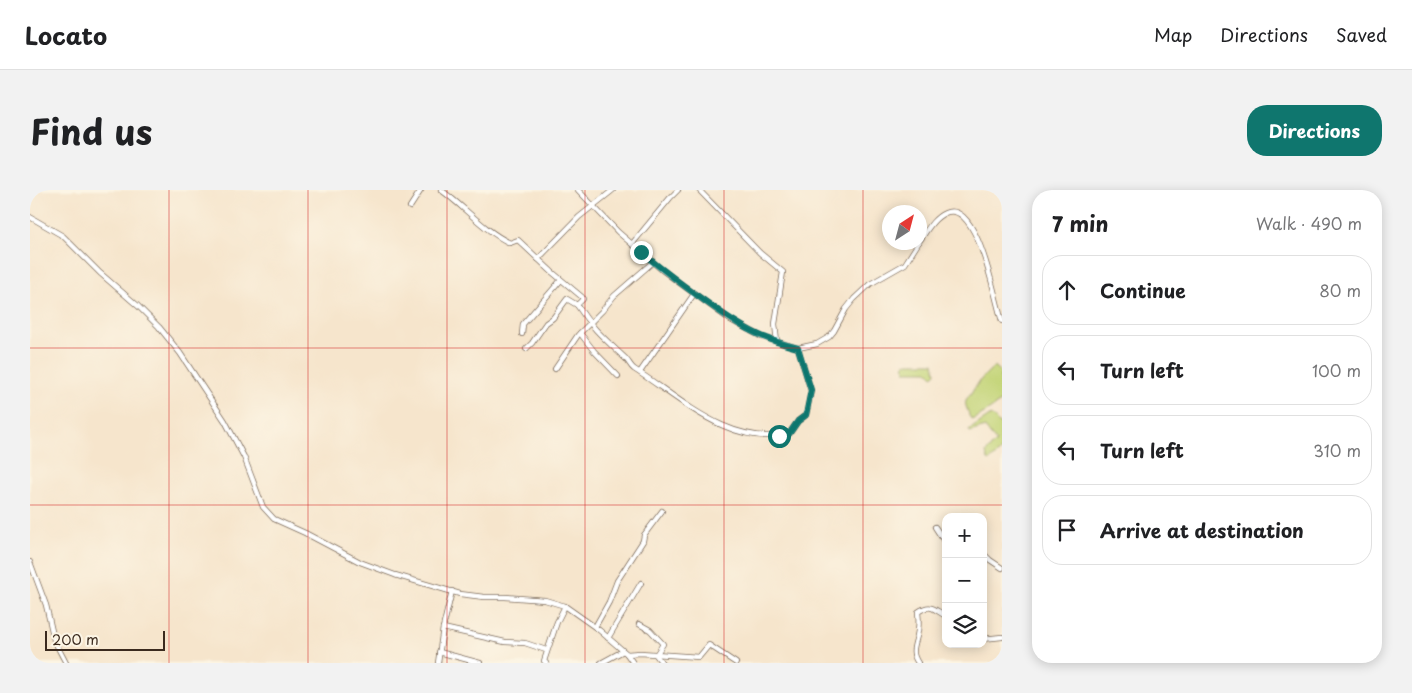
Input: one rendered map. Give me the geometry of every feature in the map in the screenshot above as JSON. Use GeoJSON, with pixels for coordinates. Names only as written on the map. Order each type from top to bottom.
{"type":"FeatureCollection","features":[{"type":"Feature","properties":{"kind":"street"},"geometry":{"type":"LineString","coordinates":[[441,190],[480,224],[510,243],[518,240],[582,297],[577,305]]}},
{"type":"Feature","properties":{"kind":"street"},"geometry":{"type":"LineString","coordinates":[[578,190],[632,244],[694,294],[740,326],[777,342],[798,348],[817,344],[829,337],[854,299],[870,284],[905,264],[914,250]]}},
{"type":"Feature","properties":{"kind":"street"},"geometry":{"type":"LineString","coordinates":[[538,259],[579,217],[613,190]]}},
{"type":"Feature","properties":{"kind":"street"},"geometry":{"type":"LineString","coordinates":[[632,244],[678,190]]}},
{"type":"Feature","properties":{"kind":"street"},"geometry":{"type":"LineString","coordinates":[[699,190],[760,252],[783,272],[775,324],[777,342]]}},
{"type":"Feature","properties":{"kind":"street"},"geometry":{"type":"LineString","coordinates":[[410,206],[419,191]]}},
{"type":"Feature","properties":{"kind":"street"},"geometry":{"type":"LineString","coordinates":[[927,231],[946,212],[956,212],[966,219],[983,253],[1002,321]]}},
{"type":"Feature","properties":{"kind":"street"},"geometry":{"type":"LineString","coordinates":[[30,217],[63,236],[159,327],[180,353],[224,421],[244,457],[263,507],[274,519],[360,562],[452,591],[484,597],[545,600],[565,606],[595,627],[634,663]]}},
{"type":"Feature","properties":{"kind":"street"},"geometry":{"type":"LineString","coordinates":[[555,369],[580,333],[602,312],[614,296],[653,262]]}},
{"type":"Feature","properties":{"kind":"street"},"geometry":{"type":"LineString","coordinates":[[522,334],[523,324],[561,280]]}},
{"type":"Feature","properties":{"kind":"street"},"geometry":{"type":"LineString","coordinates":[[640,372],[694,294]]}},
{"type":"Feature","properties":{"kind":"street"},"geometry":{"type":"LineString","coordinates":[[526,349],[567,299],[577,305],[601,337],[629,362],[630,366],[693,410],[725,426],[754,434],[781,436],[789,434],[798,421],[806,415],[811,390],[798,348]]}},
{"type":"Feature","properties":{"kind":"street"},"geometry":{"type":"LineString","coordinates":[[580,333],[618,376]]}},
{"type":"Feature","properties":{"kind":"street"},"geometry":{"type":"LineString","coordinates":[[595,627],[609,602],[617,581],[643,541],[644,535],[662,511]]}},
{"type":"Feature","properties":{"kind":"street"},"geometry":{"type":"LineString","coordinates":[[935,526],[942,537]]}},
{"type":"Feature","properties":{"kind":"street"},"geometry":{"type":"LineString","coordinates":[[987,557],[1002,568]]}},
{"type":"Feature","properties":{"kind":"street"},"geometry":{"type":"LineString","coordinates":[[30,562],[46,605],[54,640],[66,663]]}},
{"type":"Feature","properties":{"kind":"street"},"geometry":{"type":"LineString","coordinates":[[608,638],[641,583]]}},
{"type":"Feature","properties":{"kind":"street"},"geometry":{"type":"LineString","coordinates":[[438,663],[443,628],[452,591]]}},
{"type":"Feature","properties":{"kind":"street"},"geometry":{"type":"LineString","coordinates":[[546,663],[544,662],[546,650],[565,606]]}},
{"type":"Feature","properties":{"kind":"street"},"geometry":{"type":"LineString","coordinates":[[918,663],[914,657],[913,649],[918,627],[918,612],[924,607],[930,606],[942,614]]}},
{"type":"Feature","properties":{"kind":"street"},"geometry":{"type":"LineString","coordinates":[[639,624],[656,635],[663,644],[656,655]]}},
{"type":"Feature","properties":{"kind":"street"},"geometry":{"type":"LineString","coordinates":[[443,628],[505,642],[525,643],[546,650]]}},
{"type":"Feature","properties":{"kind":"street"},"geometry":{"type":"LineString","coordinates":[[987,639],[1002,637]]}},
{"type":"Feature","properties":{"kind":"street"},"geometry":{"type":"LineString","coordinates":[[601,663],[625,653],[674,654],[699,657],[710,646],[736,663]]}},
{"type":"Feature","properties":{"kind":"street"},"geometry":{"type":"LineString","coordinates":[[439,652],[480,663]]}},
{"type":"Feature","properties":{"kind":"street"},"geometry":{"type":"LineString","coordinates":[[656,655],[662,663]]}},
{"type":"Feature","properties":{"kind":"green space"},"geometry":{"type":"Polygon","coordinates":[[[934,363],[936,373],[933,376],[928,371],[905,371],[904,364],[934,363]]]}},
{"type":"Feature","properties":{"kind":"green space"},"geometry":{"type":"Polygon","coordinates":[[[995,366],[1002,373],[1000,377],[1002,380],[1002,401],[972,420],[966,406],[966,399],[995,366]]]}},
{"type":"Feature","properties":{"kind":"green space"},"geometry":{"type":"Polygon","coordinates":[[[991,415],[1002,426],[1002,450],[989,461],[986,452],[996,442],[985,427],[970,432],[969,430],[991,415]]]}},
{"type":"Feature","properties":{"kind":"route"},"geometry":{"type":"LineString","coordinates":[[641,252],[671,277],[740,326],[750,332],[798,348],[811,390],[806,415],[798,421],[789,434],[779,436]]}}]}
